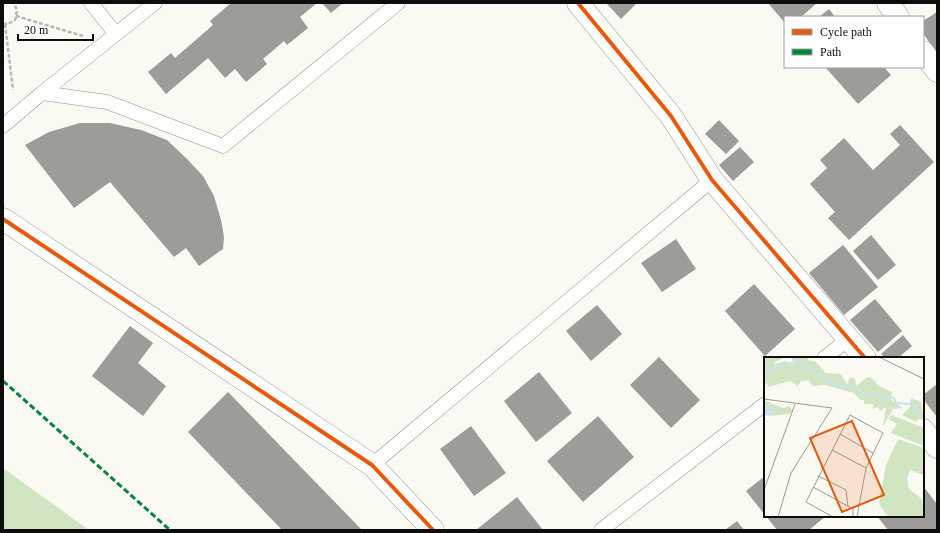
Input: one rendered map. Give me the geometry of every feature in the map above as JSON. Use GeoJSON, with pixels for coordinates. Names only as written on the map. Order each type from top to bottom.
{"type":"FeatureCollection","features":[{"type":"Feature","properties":{"kind":"street"},"geometry":{"type":"LineString","coordinates":[[578,3],[672,116],[712,180],[864,357]]}},
{"type":"Feature","properties":{"kind":"street"},"geometry":{"type":"LineString","coordinates":[[888,3],[897,16]]}},
{"type":"Feature","properties":{"kind":"street"},"geometry":{"type":"LineString","coordinates":[[924,53],[937,71]]}},
{"type":"Feature","properties":{"kind":"street"},"geometry":{"type":"LineString","coordinates":[[3,219],[372,465],[433,530]]}},
{"type":"Feature","properties":{"kind":"street"},"geometry":{"type":"LineString","coordinates":[[924,431],[937,447]]}},
{"type":"Feature","properties":{"kind":"lane"},"geometry":{"type":"LineString","coordinates":[[91,3],[116,34]]}},
{"type":"Feature","properties":{"kind":"lane"},"geometry":{"type":"LineString","coordinates":[[3,126],[155,3]]}},
{"type":"Feature","properties":{"kind":"lane"},"geometry":{"type":"LineString","coordinates":[[42,93],[106,102],[223,146],[398,3]]}},
{"type":"Feature","properties":{"kind":"lane"},"geometry":{"type":"LineString","coordinates":[[372,465],[712,180]]}},
{"type":"Feature","properties":{"kind":"lane"},"geometry":{"type":"LineString","coordinates":[[825,357],[849,339]]}},
{"type":"Feature","properties":{"kind":"lane"},"geometry":{"type":"LineString","coordinates":[[601,530],[764,405]]}},
{"type":"Feature","properties":{"kind":"path"},"geometry":{"type":"LineString","coordinates":[[14,93],[4,24],[15,20],[17,12],[15,4]]}},
{"type":"Feature","properties":{"kind":"path"},"geometry":{"type":"LineString","coordinates":[[16,16],[90,38]]}},
{"type":"Feature","properties":{"kind":"green space"},"geometry":{"type":"Polygon","coordinates":[[[3,468],[89,530],[3,530],[3,468]]]}},
{"type":"Feature","properties":{"kind":"building"},"geometry":{"type":"Polygon","coordinates":[[[231,3],[317,3],[300,17],[308,28],[287,45],[284,41],[263,59],[267,64],[246,82],[235,69],[225,78],[208,58],[166,94],[148,72],[171,53],[175,58],[213,25],[210,21],[231,3]]]}},
{"type":"Feature","properties":{"kind":"building"},"geometry":{"type":"Polygon","coordinates":[[[322,3],[343,3],[331,13],[322,3]]]}},
{"type":"Feature","properties":{"kind":"building"},"geometry":{"type":"Polygon","coordinates":[[[606,3],[637,3],[621,19],[606,3]]]}},
{"type":"Feature","properties":{"kind":"building"},"geometry":{"type":"Polygon","coordinates":[[[768,3],[817,3],[802,16],[784,16],[784,22],[768,3]]]}},
{"type":"Feature","properties":{"kind":"building"},"geometry":{"type":"Polygon","coordinates":[[[829,9],[834,16],[820,16],[829,9]]]}},
{"type":"Feature","properties":{"kind":"building"},"geometry":{"type":"Polygon","coordinates":[[[937,12],[937,54],[924,34],[924,20],[937,12]]]}},
{"type":"Feature","properties":{"kind":"building"},"geometry":{"type":"Polygon","coordinates":[[[826,68],[885,68],[891,75],[858,104],[826,68]]]}},
{"type":"Feature","properties":{"kind":"building"},"geometry":{"type":"Polygon","coordinates":[[[719,120],[739,141],[726,154],[705,134],[719,120]]]}},
{"type":"Feature","properties":{"kind":"building"},"geometry":{"type":"Polygon","coordinates":[[[80,123],[110,123],[141,130],[167,140],[203,176],[214,196],[224,237],[223,249],[199,266],[186,248],[174,257],[110,182],[74,208],[25,145],[49,132],[80,123]]]}},
{"type":"Feature","properties":{"kind":"building"},"geometry":{"type":"Polygon","coordinates":[[[900,125],[934,162],[849,240],[828,218],[835,212],[810,184],[827,168],[820,160],[844,138],[873,170],[900,145],[890,134],[900,125]]]}},
{"type":"Feature","properties":{"kind":"building"},"geometry":{"type":"Polygon","coordinates":[[[740,147],[754,162],[733,181],[719,165],[740,147]]]}},
{"type":"Feature","properties":{"kind":"building"},"geometry":{"type":"Polygon","coordinates":[[[871,235],[896,265],[878,280],[853,251],[871,235]]]}},
{"type":"Feature","properties":{"kind":"building"},"geometry":{"type":"Polygon","coordinates":[[[676,239],[696,269],[662,292],[641,263],[676,239]]]}},
{"type":"Feature","properties":{"kind":"building"},"geometry":{"type":"Polygon","coordinates":[[[843,245],[878,287],[844,315],[809,273],[843,245]]]}},
{"type":"Feature","properties":{"kind":"building"},"geometry":{"type":"Polygon","coordinates":[[[754,284],[795,329],[765,356],[725,311],[754,284]]]}},
{"type":"Feature","properties":{"kind":"building"},"geometry":{"type":"Polygon","coordinates":[[[875,299],[902,331],[878,352],[850,320],[875,299]]]}},
{"type":"Feature","properties":{"kind":"building"},"geometry":{"type":"Polygon","coordinates":[[[597,305],[622,334],[591,361],[566,331],[597,305]]]}},
{"type":"Feature","properties":{"kind":"building"},"geometry":{"type":"Polygon","coordinates":[[[130,326],[153,343],[138,363],[166,386],[143,416],[92,376],[130,326]]]}},
{"type":"Feature","properties":{"kind":"building"},"geometry":{"type":"Polygon","coordinates":[[[903,335],[912,346],[899,357],[884,357],[881,354],[903,335]]]}},
{"type":"Feature","properties":{"kind":"building"},"geometry":{"type":"Polygon","coordinates":[[[659,357],[700,400],[671,428],[630,385],[659,357]]]}},
{"type":"Feature","properties":{"kind":"building"},"geometry":{"type":"Polygon","coordinates":[[[539,372],[572,413],[536,442],[504,401],[539,372]]]}},
{"type":"Feature","properties":{"kind":"building"},"geometry":{"type":"Polygon","coordinates":[[[937,384],[937,417],[924,400],[924,394],[937,384]]]}},
{"type":"Feature","properties":{"kind":"building"},"geometry":{"type":"Polygon","coordinates":[[[228,392],[362,530],[282,530],[188,432],[228,392]]]}},
{"type":"Feature","properties":{"kind":"building"},"geometry":{"type":"Polygon","coordinates":[[[598,416],[634,457],[583,502],[547,461],[598,416]]]}},
{"type":"Feature","properties":{"kind":"building"},"geometry":{"type":"Polygon","coordinates":[[[471,426],[506,473],[474,496],[440,449],[471,426]]]}},
{"type":"Feature","properties":{"kind":"building"},"geometry":{"type":"Polygon","coordinates":[[[764,477],[764,514],[746,491],[764,477]]]}},
{"type":"Feature","properties":{"kind":"building"},"geometry":{"type":"Polygon","coordinates":[[[924,487],[937,504],[937,530],[888,530],[878,517],[924,517],[924,487]]]}},
{"type":"Feature","properties":{"kind":"building"},"geometry":{"type":"Polygon","coordinates":[[[517,497],[543,530],[476,530],[517,497]]]}},
{"type":"Feature","properties":{"kind":"building"},"geometry":{"type":"Polygon","coordinates":[[[767,517],[825,517],[809,530],[777,530],[767,517]]]}},
{"type":"Feature","properties":{"kind":"building"},"geometry":{"type":"Polygon","coordinates":[[[737,521],[744,530],[725,530],[737,521]]]}},
{"type":"Feature","properties":{"kind":"marked path"},"geometry":{"type":"LineString","coordinates":[[3,381],[170,530]]}},
{"type":"Feature","properties":{"kind":"cycle path"},"geometry":{"type":"LineString","coordinates":[[578,3],[671,116],[712,180],[864,357]]}},
{"type":"Feature","properties":{"kind":"cycle path"},"geometry":{"type":"LineString","coordinates":[[3,219],[372,465],[433,530]]}}]}
